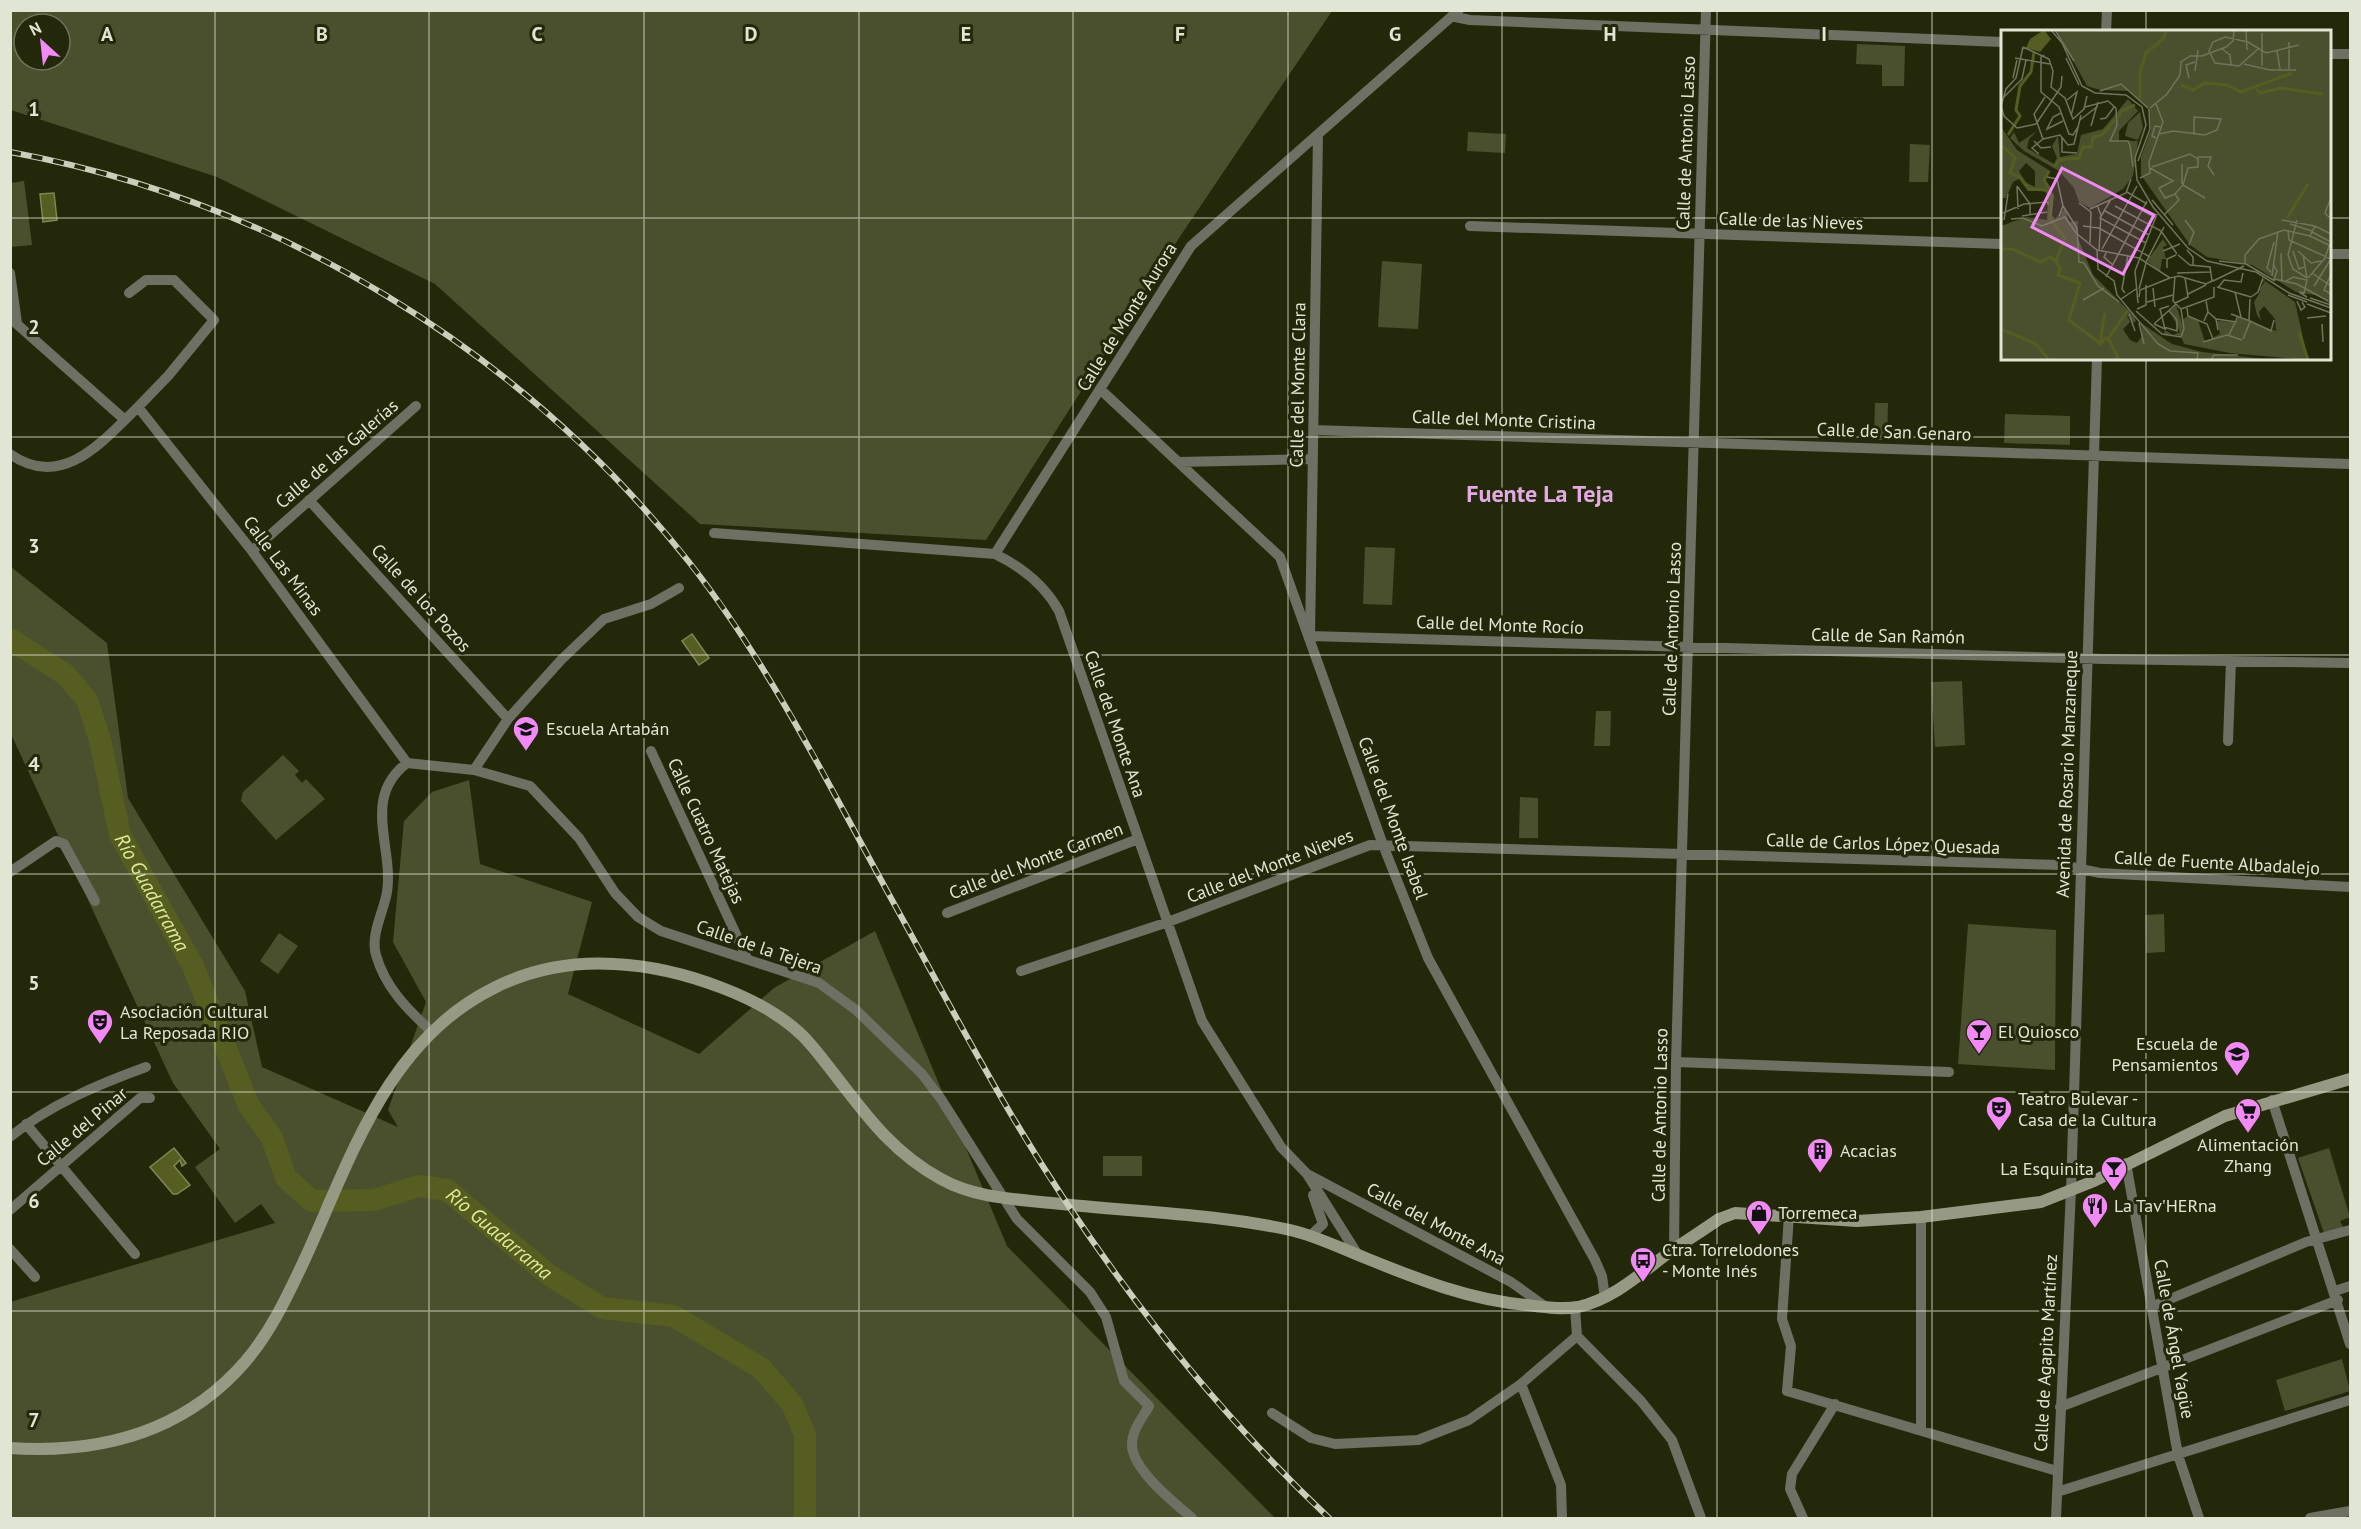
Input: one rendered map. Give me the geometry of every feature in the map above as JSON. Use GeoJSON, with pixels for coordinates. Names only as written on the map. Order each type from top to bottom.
{"type":"FeatureCollection","features":[{"type":"Feature","properties":{"kind":"main road"},"geometry":{"type":"LineString","coordinates":[[10,1448],[63,1449],[118,1442],[141,1434],[186,1411],[209,1395],[243,1364],[268,1329],[297,1275],[390,1079],[409,1054],[431,1031],[481,994],[517,977],[579,964],[619,964],[683,977],[751,1000],[781,1016],[813,1046],[883,1136],[937,1177],[983,1195],[1119,1211],[1246,1222],[1310,1236],[1428,1284],[1465,1295],[1546,1307],[1575,1308],[1605,1298],[1674,1249],[1719,1220],[1735,1213],[1857,1221],[1921,1217],[2041,1202],[2126,1164],[2200,1126],[2272,1101],[2350,1079]]}},
{"type":"Feature","properties":{"kind":"street","name":"Calle de Antonio Lasso"},"geometry":{"type":"LineString","coordinates":[[1674,1249],[1676,1062],[1706,10]]}},
{"type":"Feature","properties":{"kind":"street"},"geometry":{"type":"LineString","coordinates":[[2106,30],[2107,10]]}},
{"type":"Feature","properties":{"kind":"street"},"geometry":{"type":"LineString","coordinates":[[1457,14],[1470,20],[2001,42]]}},
{"type":"Feature","properties":{"kind":"street","name":"Calle de Monte Aurora"},"geometry":{"type":"LineString","coordinates":[[995,554],[1191,246],[1457,14]]}},
{"type":"Feature","properties":{"kind":"street"},"geometry":{"type":"LineString","coordinates":[[2331,54],[2350,54]]}},
{"type":"Feature","properties":{"kind":"street","name":"Calle del Monte Clara"},"geometry":{"type":"LineString","coordinates":[[1310,636],[1318,135]]}},
{"type":"Feature","properties":{"kind":"street","name":"Calle de las Nieves"},"geometry":{"type":"LineString","coordinates":[[1470,226],[2001,244]]}},
{"type":"Feature","properties":{"kind":"street"},"geometry":{"type":"LineString","coordinates":[[2331,254],[2350,254]]}},
{"type":"Feature","properties":{"kind":"street"},"geometry":{"type":"LineString","coordinates":[[10,273],[14,320],[125,420]]}},
{"type":"Feature","properties":{"kind":"street"},"geometry":{"type":"LineString","coordinates":[[10,454],[22,462],[52,467],[73,462],[95,449],[168,376],[214,320],[174,280],[146,280],[129,293]]}},
{"type":"Feature","properties":{"kind":"street","name":"Avenida de Rosario Manzaneque"},"geometry":{"type":"LineString","coordinates":[[2071,1190],[2097,360]]}},
{"type":"Feature","properties":{"kind":"street","name":"Calle del Monte Isabel"},"geometry":{"type":"LineString","coordinates":[[1101,390],[1280,557],[1383,845],[1428,958],[1595,1260],[1602,1276],[1605,1298]]}},
{"type":"Feature","properties":{"kind":"street","name":"Calle de las Galerías"},"geometry":{"type":"LineString","coordinates":[[252,550],[416,405]]}},
{"type":"Feature","properties":{"kind":"street","name":"Calle Las Minas"},"geometry":{"type":"LineString","coordinates":[[138,407],[252,550],[407,764]]}},
{"type":"Feature","properties":{"kind":"street","name":"Calle del Monte Cristina"},"geometry":{"type":"LineString","coordinates":[[1314,430],[1694,442]]}},
{"type":"Feature","properties":{"kind":"street","name":"Calle de San Genaro"},"geometry":{"type":"LineString","coordinates":[[1694,442],[2350,464]]}},
{"type":"Feature","properties":{"kind":"street"},"geometry":{"type":"LineString","coordinates":[[1178,462],[1313,459]]}},
{"type":"Feature","properties":{"kind":"street","name":"Calle de los Pozos"},"geometry":{"type":"LineString","coordinates":[[309,500],[508,719]]}},
{"type":"Feature","properties":{"kind":"street","name":"Calle del Monte Ana"},"geometry":{"type":"LineString","coordinates":[[714,533],[995,554],[1016,564],[1050,595],[1059,611],[1202,1021],[1281,1147],[1307,1174],[1358,1255]]}},
{"type":"Feature","properties":{"kind":"street"},"geometry":{"type":"LineString","coordinates":[[474,770],[508,719],[561,660],[604,619],[651,604],[678,588]]}},
{"type":"Feature","properties":{"kind":"street","name":"Calle del Monte Rocío"},"geometry":{"type":"LineString","coordinates":[[1310,636],[1688,648]]}},
{"type":"Feature","properties":{"kind":"street","name":"Calle de San Ramón"},"geometry":{"type":"LineString","coordinates":[[1688,648],[2350,663]]}},
{"type":"Feature","properties":{"kind":"street"},"geometry":{"type":"LineString","coordinates":[[2228,741],[2231,661]]}},
{"type":"Feature","properties":{"kind":"street","name":"Calle Cuatro Matejas"},"geometry":{"type":"LineString","coordinates":[[651,751],[747,958]]}},
{"type":"Feature","properties":{"kind":"street"},"geometry":{"type":"LineString","coordinates":[[407,764],[397,771],[386,790],[381,815],[388,890],[375,951],[390,986],[402,1005],[431,1031]]}},
{"type":"Feature","properties":{"kind":"street","name":"Calle de la Tejera"},"geometry":{"type":"LineString","coordinates":[[407,764],[474,770],[530,786],[579,838],[615,893],[638,917],[661,932],[819,983],[856,1010],[922,1074],[941,1099],[1017,1219],[1090,1292],[1106,1317],[1124,1382],[1149,1406],[1133,1435],[1131,1446],[1149,1480],[1192,1518]]}},
{"type":"Feature","properties":{"kind":"street","name":"Calle del Monte Carmen"},"geometry":{"type":"LineString","coordinates":[[947,913],[1138,839]]}},
{"type":"Feature","properties":{"kind":"street"},"geometry":{"type":"LineString","coordinates":[[10,872],[56,841],[64,844],[95,901]]}},
{"type":"Feature","properties":{"kind":"street","name":"Calle del Monte Nieves"},"geometry":{"type":"LineString","coordinates":[[1021,970],[1168,922],[1370,845],[1683,855]]}},
{"type":"Feature","properties":{"kind":"street","name":"Calle de Carlos López Quesada"},"geometry":{"type":"LineString","coordinates":[[1683,855],[2061,865],[2081,868]]}},
{"type":"Feature","properties":{"kind":"street","name":"Calle de Fuente Albadalejo"},"geometry":{"type":"LineString","coordinates":[[2081,868],[2100,873],[2350,886]]}},
{"type":"Feature","properties":{"kind":"street"},"geometry":{"type":"LineString","coordinates":[[1676,1062],[1949,1072]]}},
{"type":"Feature","properties":{"kind":"street"},"geometry":{"type":"LineString","coordinates":[[10,1137],[26,1124],[82,1093],[146,1067]]}},
{"type":"Feature","properties":{"kind":"street","name":"Calle del Pinar"},"geometry":{"type":"LineString","coordinates":[[10,1210],[140,1098],[150,1098]]}},
{"type":"Feature","properties":{"kind":"street"},"geometry":{"type":"LineString","coordinates":[[2272,1101],[2337,1296],[2350,1344]]}},
{"type":"Feature","properties":{"kind":"street"},"geometry":{"type":"LineString","coordinates":[[26,1124],[135,1254]]}},
{"type":"Feature","properties":{"kind":"street","name":"Calle de Ángel Yagüe"},"geometry":{"type":"LineString","coordinates":[[2126,1164],[2178,1455],[2199,1518]]}},
{"type":"Feature","properties":{"kind":"street","name":"Calle del Monte Ana"},"geometry":{"type":"LineString","coordinates":[[1307,1174],[1323,1224],[1310,1236]]}},
{"type":"Feature","properties":{"kind":"street","name":"Calle del Monte Ana"},"geometry":{"type":"LineString","coordinates":[[1307,1174],[1510,1282],[1546,1307]]}},
{"type":"Feature","properties":{"kind":"street","name":"Calle de Agapito Martínez"},"geometry":{"type":"LineString","coordinates":[[2056,1518],[2071,1190]]}},
{"type":"Feature","properties":{"kind":"street"},"geometry":{"type":"LineString","coordinates":[[1789,1215],[1782,1319],[1791,1346],[1787,1391],[2057,1471]]}},
{"type":"Feature","properties":{"kind":"street"},"geometry":{"type":"LineString","coordinates":[[1921,1217],[1921,1429]]}},
{"type":"Feature","properties":{"kind":"street"},"geometry":{"type":"LineString","coordinates":[[2151,1308],[2318,1239],[2350,1230]]}},
{"type":"Feature","properties":{"kind":"street"},"geometry":{"type":"LineString","coordinates":[[10,1249],[35,1277]]}},
{"type":"Feature","properties":{"kind":"street"},"geometry":{"type":"LineString","coordinates":[[2060,1407],[2337,1296],[2350,1286]]}},
{"type":"Feature","properties":{"kind":"street"},"geometry":{"type":"LineString","coordinates":[[1575,1308],[1576,1336],[1641,1401],[1672,1440],[1701,1518]]}},
{"type":"Feature","properties":{"kind":"street"},"geometry":{"type":"LineString","coordinates":[[1272,1413],[1311,1438],[1335,1444],[1418,1440],[1469,1420],[1521,1384],[1576,1336]]}},
{"type":"Feature","properties":{"kind":"street"},"geometry":{"type":"LineString","coordinates":[[1521,1384],[1561,1485],[1562,1518]]}},
{"type":"Feature","properties":{"kind":"street"},"geometry":{"type":"LineString","coordinates":[[2057,1492],[2350,1400]]}},
{"type":"Feature","properties":{"kind":"street"},"geometry":{"type":"LineString","coordinates":[[1803,1518],[1790,1488],[1792,1474],[1835,1404]]}},
{"type":"Feature","properties":{"kind":"street"},"geometry":{"type":"LineString","coordinates":[[2310,1518],[2350,1511]]}},
{"type":"Feature","properties":{"kind":"shaded area"},"geometry":{"type":"Polygon","coordinates":[[[11,11],[1332,11],[1181,235],[986,540],[700,524],[435,284],[217,177],[11,110],[11,11]]]}},
{"type":"Feature","properties":{"kind":"shaded area"},"geometry":{"type":"Polygon","coordinates":[[[1857,44],[1905,46],[1904,86],[1882,86],[1882,65],[1856,64],[1857,44]]]}},
{"type":"Feature","properties":{"kind":"shaded area"},"geometry":{"type":"Polygon","coordinates":[[[1468,132],[1506,134],[1505,153],[1467,151],[1468,132]]]}},
{"type":"Feature","properties":{"kind":"shaded area"},"geometry":{"type":"Polygon","coordinates":[[[1910,144],[1930,145],[1928,182],[1909,182],[1910,144]]]}},
{"type":"Feature","properties":{"kind":"shaded area"},"geometry":{"type":"Polygon","coordinates":[[[24,181],[32,245],[11,247],[11,183],[24,181]]]}},
{"type":"Feature","properties":{"kind":"shaded area"},"geometry":{"type":"Polygon","coordinates":[[[54,193],[57,220],[43,222],[40,194],[54,193]]]}},
{"type":"Feature","properties":{"kind":"shaded area"},"geometry":{"type":"Polygon","coordinates":[[[1382,261],[1422,264],[1418,329],[1378,327],[1382,261]]]}},
{"type":"Feature","properties":{"kind":"shaded area"},"geometry":{"type":"Polygon","coordinates":[[[1875,403],[1888,403],[1887,440],[1874,440],[1875,403]]]}},
{"type":"Feature","properties":{"kind":"shaded area"},"geometry":{"type":"Polygon","coordinates":[[[2005,414],[2070,416],[2070,445],[2004,443],[2005,414]]]}},
{"type":"Feature","properties":{"kind":"shaded area"},"geometry":{"type":"Polygon","coordinates":[[[1365,547],[1395,548],[1392,605],[1363,604],[1365,547]]]}},
{"type":"Feature","properties":{"kind":"shaded area"},"geometry":{"type":"Polygon","coordinates":[[[11,567],[107,643],[128,798],[245,991],[262,1067],[398,1127],[388,1110],[426,1002],[393,942],[404,821],[432,792],[469,780],[480,864],[592,902],[568,994],[699,1054],[774,988],[875,931],[1007,1246],[1275,1518],[11,1518],[10,1302],[275,1223],[261,1204],[235,1223],[195,1167],[220,1149],[173,1083],[11,734],[11,567]]]}},
{"type":"Feature","properties":{"kind":"shaded area"},"geometry":{"type":"Polygon","coordinates":[[[692,634],[709,658],[699,665],[682,641],[692,634]]]}},
{"type":"Feature","properties":{"kind":"shaded area"},"geometry":{"type":"Polygon","coordinates":[[[1962,681],[1965,745],[1935,747],[1931,682],[1962,681]]]}},
{"type":"Feature","properties":{"kind":"shaded area"},"geometry":{"type":"Polygon","coordinates":[[[1596,711],[1611,711],[1610,746],[1594,746],[1596,711]]]}},
{"type":"Feature","properties":{"kind":"shaded area"},"geometry":{"type":"Polygon","coordinates":[[[283,755],[299,771],[295,775],[302,783],[306,779],[325,799],[276,840],[241,801],[243,792],[283,755]]]}},
{"type":"Feature","properties":{"kind":"shaded area"},"geometry":{"type":"Polygon","coordinates":[[[1520,797],[1538,798],[1538,838],[1519,838],[1520,797]]]}},
{"type":"Feature","properties":{"kind":"shaded area"},"geometry":{"type":"Polygon","coordinates":[[[2164,914],[2165,952],[2146,953],[2145,915],[2164,914]]]}},
{"type":"Feature","properties":{"kind":"shaded area"},"geometry":{"type":"Polygon","coordinates":[[[1968,924],[2056,930],[2055,1070],[1958,1064],[1968,924]]]}},
{"type":"Feature","properties":{"kind":"shaded area"},"geometry":{"type":"Polygon","coordinates":[[[279,933],[298,946],[278,974],[260,961],[279,933]]]}},
{"type":"Feature","properties":{"kind":"shaded area"},"geometry":{"type":"Polygon","coordinates":[[[174,1148],[186,1163],[182,1166],[180,1160],[174,1166],[190,1185],[177,1194],[173,1194],[150,1167],[174,1148]]]}},
{"type":"Feature","properties":{"kind":"shaded area"},"geometry":{"type":"Polygon","coordinates":[[[2329,1148],[2350,1217],[2340,1221],[2344,1229],[2325,1236],[2298,1158],[2329,1148]]]}},
{"type":"Feature","properties":{"kind":"shaded area"},"geometry":{"type":"Polygon","coordinates":[[[1103,1156],[1142,1156],[1142,1176],[1103,1176],[1103,1156]]]}},
{"type":"Feature","properties":{"kind":"shaded area"},"geometry":{"type":"Polygon","coordinates":[[[2342,1359],[2350,1391],[2285,1411],[2276,1380],[2342,1359]]]}},
{"type":"Feature","properties":{"kind":"waterway","name":"Río Guadarrama"},"geometry":{"type":"LineString","coordinates":[[10,639],[66,675],[87,700],[100,740],[120,835],[193,966],[249,1106],[272,1138],[286,1178],[312,1201],[374,1200],[419,1186],[447,1190],[549,1275],[602,1308],[674,1316],[761,1368],[792,1404],[805,1434],[805,1518]]}},
{"type":"Feature","properties":{"kind":"railway"},"geometry":{"type":"LineString","coordinates":[[10,152],[109,175],[205,207],[298,247],[387,296],[471,352],[550,415],[623,486],[689,562],[746,642],[797,727],[996,1089],[1081,1224],[1118,1277],[1197,1378],[1283,1473],[1329,1518]]}},
{"type":"Feature","properties":{"kind":"place","name":"Escuela Artabán"},"geometry":{"type":"Point","coordinates":[526,752]}},
{"type":"Feature","properties":{"kind":"place","name":"Asociación Cultural La Reposada RIO"},"geometry":{"type":"Point","coordinates":[100,1045]}},
{"type":"Feature","properties":{"kind":"place","name":"El Quiosco"},"geometry":{"type":"Point","coordinates":[1979,1055]}},
{"type":"Feature","properties":{"kind":"place","name":"Escuela de Pensamientos"},"geometry":{"type":"Point","coordinates":[2237,1077]}},
{"type":"Feature","properties":{"kind":"place","name":"Teatro Bulevar - Casa de la Cultura"},"geometry":{"type":"Point","coordinates":[1999,1132]}},
{"type":"Feature","properties":{"kind":"place","name":"Alimentación Zhang"},"geometry":{"type":"Point","coordinates":[2248,1134]}},
{"type":"Feature","properties":{"kind":"place","name":"Acacias"},"geometry":{"type":"Point","coordinates":[1820,1174]}},
{"type":"Feature","properties":{"kind":"place","name":"La Esquinita"},"geometry":{"type":"Point","coordinates":[2114,1192]}},
{"type":"Feature","properties":{"kind":"place","name":"La Tav'HERna"},"geometry":{"type":"Point","coordinates":[2095,1229]}},
{"type":"Feature","properties":{"kind":"place","name":"Torremeca"},"geometry":{"type":"Point","coordinates":[1759,1236]}},
{"type":"Feature","properties":{"kind":"place","name":"Ctra. Torrelodones - Monte Inés"},"geometry":{"type":"Point","coordinates":[1643,1283]}},
{"type":"Feature","properties":{"kind":"district","name":"Fuente La Teja"},"geometry":{"type":"Point","coordinates":[1540,494]}}]}
